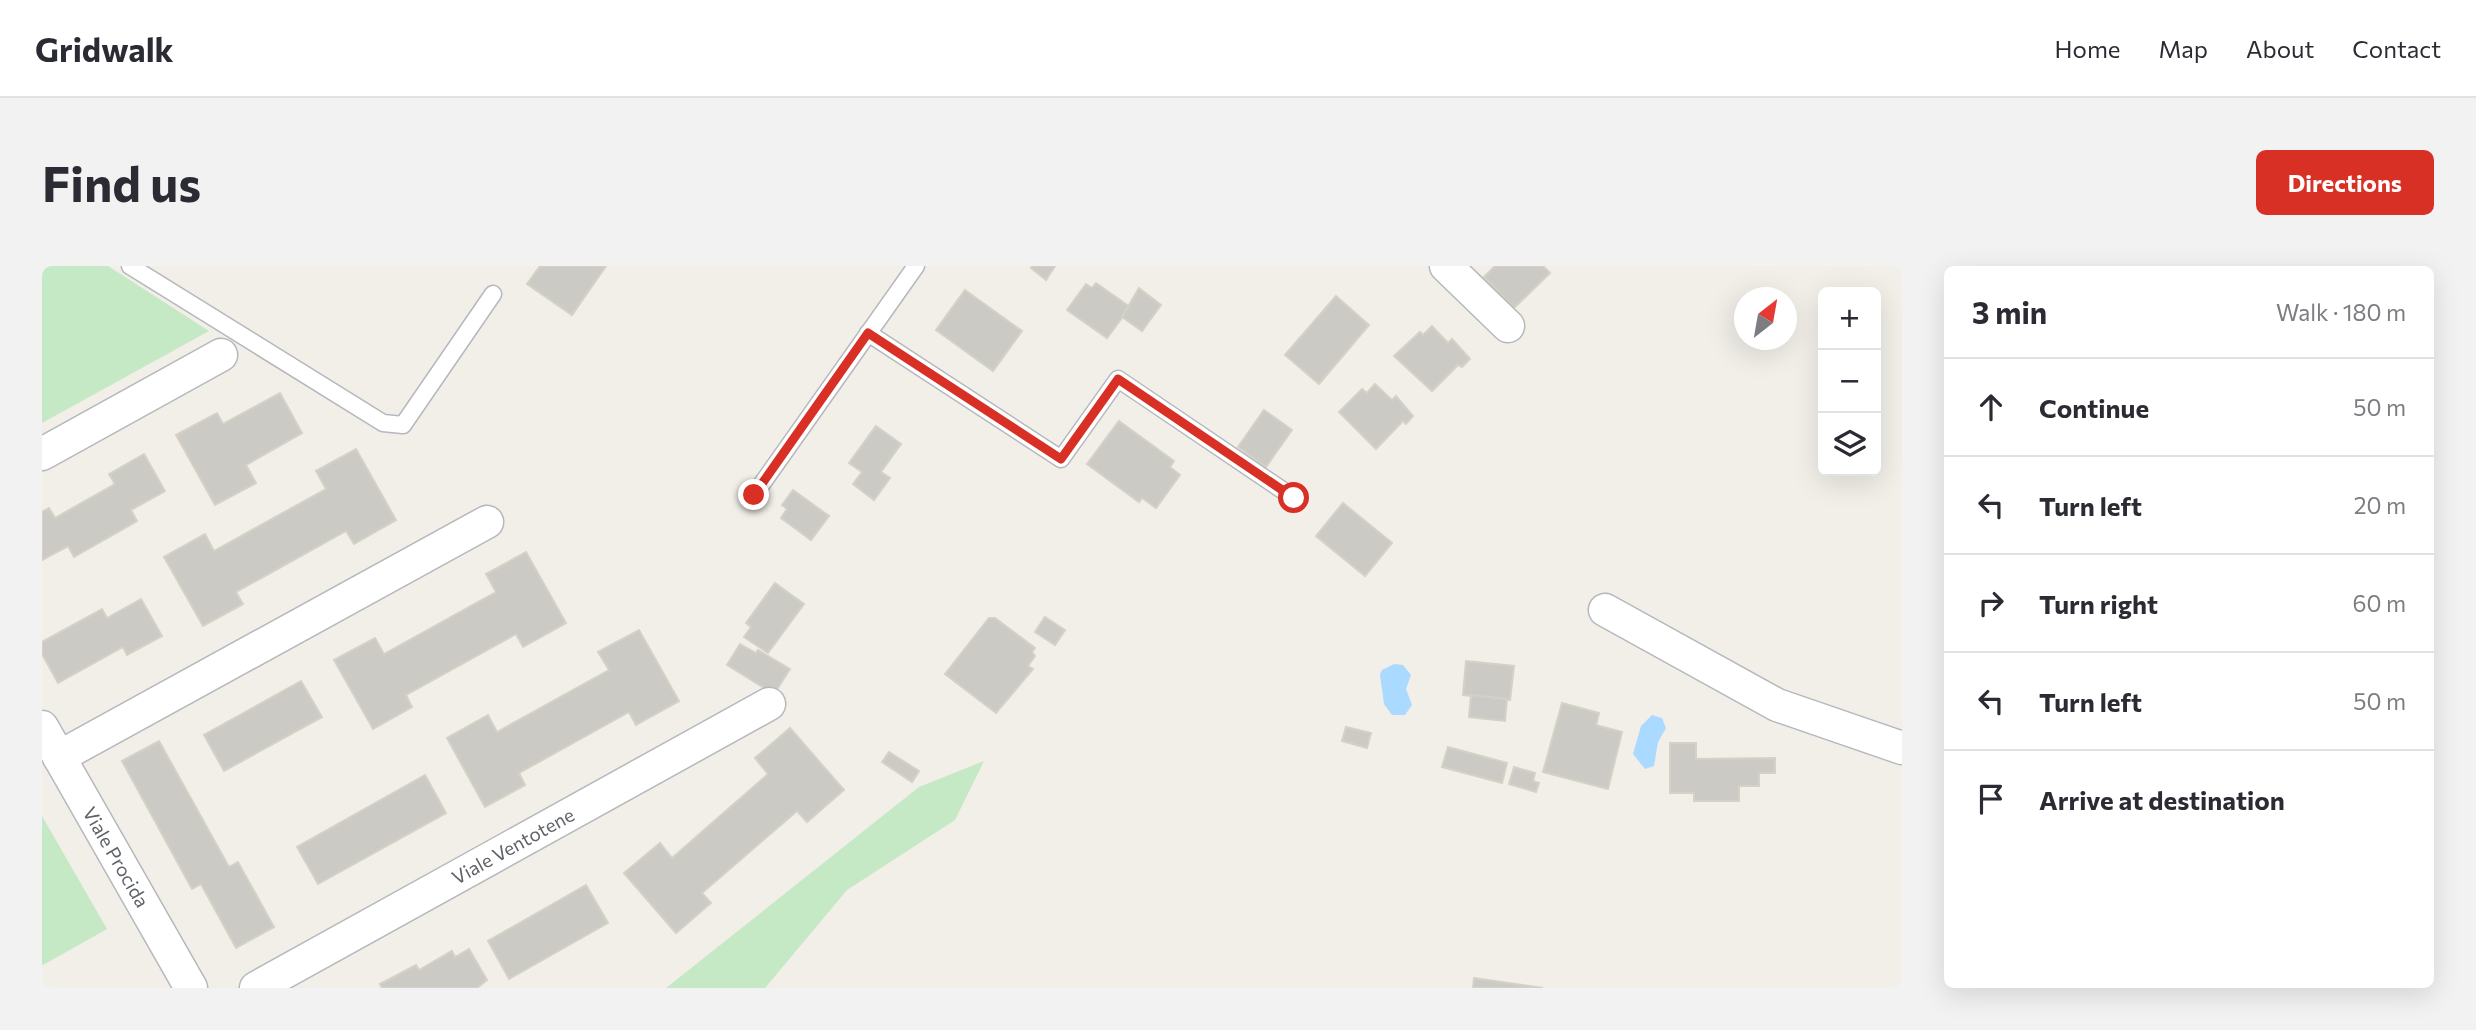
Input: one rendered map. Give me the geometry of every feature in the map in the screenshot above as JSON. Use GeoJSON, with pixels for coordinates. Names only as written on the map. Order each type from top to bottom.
{"type":"FeatureCollection","features":[{"type":"Feature","properties":{"kind":"street"},"geometry":{"type":"LineString","coordinates":[[1446,266],[1508,326]]}},
{"type":"Feature","properties":{"kind":"street"},"geometry":{"type":"LineString","coordinates":[[42,454],[221,355]]}},
{"type":"Feature","properties":{"kind":"street"},"geometry":{"type":"LineString","coordinates":[[59,757],[487,522]]}},
{"type":"Feature","properties":{"kind":"street"},"geometry":{"type":"LineString","coordinates":[[1605,610],[1777,705],[1902,748]]}},
{"type":"Feature","properties":{"kind":"street","name":"Viale Ventotene"},"geometry":{"type":"LineString","coordinates":[[256,988],[769,704]]}},
{"type":"Feature","properties":{"kind":"street","name":"Viale Procida"},"geometry":{"type":"LineString","coordinates":[[42,727],[191,988]]}},
{"type":"Feature","properties":{"kind":"lane"},"geometry":{"type":"LineString","coordinates":[[130,266],[383,423],[394,426],[403,425],[493,294]]}},
{"type":"Feature","properties":{"kind":"lane"},"geometry":{"type":"LineString","coordinates":[[754,495],[916,266]]}},
{"type":"Feature","properties":{"kind":"lane"},"geometry":{"type":"LineString","coordinates":[[868,333],[1061,459],[1118,379],[1294,498]]}},
{"type":"Feature","properties":{"kind":"green space"},"geometry":{"type":"Polygon","coordinates":[[[42,266],[108,266],[209,331],[42,423],[42,266]]]}},
{"type":"Feature","properties":{"kind":"green space"},"geometry":{"type":"Polygon","coordinates":[[[984,761],[955,820],[847,890],[765,988],[666,988],[919,787],[984,761]]]}},
{"type":"Feature","properties":{"kind":"green space"},"geometry":{"type":"Polygon","coordinates":[[[42,816],[107,929],[43,965],[42,964],[42,816]]]}},
{"type":"Feature","properties":{"kind":"water"},"geometry":{"type":"Polygon","coordinates":[[[1394,664],[1403,665],[1411,675],[1406,689],[1412,705],[1405,715],[1392,715],[1384,704],[1380,675],[1382,670],[1394,664]]]}},
{"type":"Feature","properties":{"kind":"water"},"geometry":{"type":"Polygon","coordinates":[[[1652,715],[1662,718],[1666,728],[1658,742],[1654,766],[1645,769],[1633,754],[1641,726],[1652,715]]]}},
{"type":"Feature","properties":{"kind":"building"},"geometry":{"type":"Polygon","coordinates":[[[540,266],[606,266],[572,315],[527,284],[540,266]]]}},
{"type":"Feature","properties":{"kind":"building"},"geometry":{"type":"Polygon","coordinates":[[[1055,266],[1046,280],[1031,268],[1055,266]]]}},
{"type":"Feature","properties":{"kind":"building"},"geometry":{"type":"Polygon","coordinates":[[[1495,266],[1543,266],[1550,273],[1514,308],[1484,277],[1495,266]]]}},
{"type":"Feature","properties":{"kind":"building"},"geometry":{"type":"Polygon","coordinates":[[[1096,283],[1130,307],[1107,338],[1067,310],[1086,284],[1092,288],[1096,283]]]}},
{"type":"Feature","properties":{"kind":"building"},"geometry":{"type":"Polygon","coordinates":[[[1139,288],[1161,305],[1142,331],[1122,317],[1139,288]]]}},
{"type":"Feature","properties":{"kind":"building"},"geometry":{"type":"Polygon","coordinates":[[[965,290],[1022,331],[993,371],[936,330],[965,290]]]}},
{"type":"Feature","properties":{"kind":"building"},"geometry":{"type":"Polygon","coordinates":[[[1336,296],[1369,325],[1319,384],[1285,355],[1336,296]]]}},
{"type":"Feature","properties":{"kind":"building"},"geometry":{"type":"Polygon","coordinates":[[[1432,326],[1448,343],[1452,339],[1470,359],[1462,367],[1458,365],[1432,391],[1394,356],[1420,332],[1423,335],[1432,326]]]}},
{"type":"Feature","properties":{"kind":"building"},"geometry":{"type":"Polygon","coordinates":[[[1375,384],[1392,400],[1396,396],[1413,416],[1406,424],[1403,421],[1376,449],[1339,412],[1362,389],[1367,393],[1375,384]]]}},
{"type":"Feature","properties":{"kind":"building"},"geometry":{"type":"Polygon","coordinates":[[[280,393],[302,433],[246,465],[256,483],[215,505],[176,435],[217,413],[223,424],[280,393]]]}},
{"type":"Feature","properties":{"kind":"building"},"geometry":{"type":"Polygon","coordinates":[[[1264,410],[1292,430],[1266,467],[1238,447],[1264,410]]]}},
{"type":"Feature","properties":{"kind":"building"},"geometry":{"type":"Polygon","coordinates":[[[1119,421],[1174,461],[1170,467],[1180,475],[1156,508],[1142,498],[1139,502],[1087,464],[1119,421]]]}},
{"type":"Feature","properties":{"kind":"building"},"geometry":{"type":"Polygon","coordinates":[[[876,426],[901,444],[881,472],[890,478],[874,500],[853,484],[862,472],[849,463],[876,426]]]}},
{"type":"Feature","properties":{"kind":"building"},"geometry":{"type":"Polygon","coordinates":[[[356,449],[396,520],[354,544],[346,531],[236,592],[243,604],[203,626],[164,557],[205,534],[214,551],[326,489],[316,471],[356,449]]]}},
{"type":"Feature","properties":{"kind":"building"},"geometry":{"type":"Polygon","coordinates":[[[144,454],[165,491],[131,510],[137,521],[74,557],[68,546],[42,560],[42,512],[49,508],[55,518],[115,484],[109,474],[144,454]]]}},
{"type":"Feature","properties":{"kind":"building"},"geometry":{"type":"Polygon","coordinates":[[[793,490],[829,516],[811,540],[781,518],[787,509],[782,505],[793,490]]]}},
{"type":"Feature","properties":{"kind":"building"},"geometry":{"type":"Polygon","coordinates":[[[1343,503],[1392,543],[1365,576],[1316,536],[1343,503]]]}},
{"type":"Feature","properties":{"kind":"building"},"geometry":{"type":"Polygon","coordinates":[[[526,552],[566,623],[523,647],[516,634],[406,695],[412,707],[373,729],[334,660],[375,638],[384,654],[496,592],[486,574],[526,552]]]}},
{"type":"Feature","properties":{"kind":"building"},"geometry":{"type":"Polygon","coordinates":[[[775,583],[804,604],[768,653],[744,637],[751,627],[746,623],[775,583]]]}},
{"type":"Feature","properties":{"kind":"building"},"geometry":{"type":"Polygon","coordinates":[[[141,599],[162,636],[127,655],[123,647],[58,683],[42,654],[42,642],[102,609],[107,618],[141,599]]]}},
{"type":"Feature","properties":{"kind":"building"},"geometry":{"type":"Polygon","coordinates":[[[1045,617],[1065,630],[1055,645],[1035,632],[1045,617]]]}},
{"type":"Feature","properties":{"kind":"building"},"geometry":{"type":"Polygon","coordinates":[[[989,618],[995,618],[1035,648],[1032,652],[1035,656],[1028,666],[1033,669],[996,713],[945,674],[989,618]]]}},
{"type":"Feature","properties":{"kind":"building"},"geometry":{"type":"Polygon","coordinates":[[[639,630],[679,701],[636,725],[629,712],[519,773],[525,785],[485,807],[447,738],[488,715],[497,732],[609,670],[598,652],[639,630]]]}},
{"type":"Feature","properties":{"kind":"building"},"geometry":{"type":"Polygon","coordinates":[[[740,644],[756,653],[758,650],[790,669],[774,694],[727,665],[740,644]]]}},
{"type":"Feature","properties":{"kind":"building"},"geometry":{"type":"Polygon","coordinates":[[[1466,661],[1514,666],[1510,700],[1463,695],[1466,661]]]}},
{"type":"Feature","properties":{"kind":"building"},"geometry":{"type":"Polygon","coordinates":[[[301,681],[322,717],[224,771],[204,735],[301,681]]]}},
{"type":"Feature","properties":{"kind":"building"},"geometry":{"type":"Polygon","coordinates":[[[1471,695],[1507,699],[1505,721],[1469,717],[1471,695]]]}},
{"type":"Feature","properties":{"kind":"building"},"geometry":{"type":"Polygon","coordinates":[[[1562,703],[1599,713],[1596,725],[1622,732],[1608,789],[1543,772],[1562,703]]]}},
{"type":"Feature","properties":{"kind":"building"},"geometry":{"type":"Polygon","coordinates":[[[1346,727],[1371,733],[1367,748],[1342,741],[1346,727]]]}},
{"type":"Feature","properties":{"kind":"building"},"geometry":{"type":"Polygon","coordinates":[[[790,728],[844,790],[807,822],[797,811],[702,893],[711,903],[676,933],[624,873],[660,843],[672,858],[768,774],[755,758],[790,728]]]}},
{"type":"Feature","properties":{"kind":"building"},"geometry":{"type":"Polygon","coordinates":[[[159,741],[229,867],[238,862],[274,927],[236,948],[201,884],[192,889],[122,761],[159,741]]]}},
{"type":"Feature","properties":{"kind":"building"},"geometry":{"type":"Polygon","coordinates":[[[1670,743],[1696,743],[1696,759],[1775,758],[1775,773],[1759,773],[1759,786],[1739,786],[1739,801],[1694,801],[1694,793],[1670,793],[1670,743]]]}},
{"type":"Feature","properties":{"kind":"building"},"geometry":{"type":"Polygon","coordinates":[[[1448,747],[1507,763],[1502,783],[1442,767],[1448,747]]]}},
{"type":"Feature","properties":{"kind":"building"},"geometry":{"type":"Polygon","coordinates":[[[889,752],[919,771],[912,782],[882,762],[889,752]]]}},
{"type":"Feature","properties":{"kind":"building"},"geometry":{"type":"Polygon","coordinates":[[[1514,767],[1535,773],[1533,781],[1539,783],[1536,792],[1509,784],[1514,767]]]}},
{"type":"Feature","properties":{"kind":"building"},"geometry":{"type":"Polygon","coordinates":[[[425,775],[446,813],[318,884],[297,847],[425,775]]]}},
{"type":"Feature","properties":{"kind":"building"},"geometry":{"type":"Polygon","coordinates":[[[586,885],[608,923],[509,979],[488,941],[586,885]]]}},
{"type":"Feature","properties":{"kind":"building"},"geometry":{"type":"Polygon","coordinates":[[[469,949],[487,980],[477,988],[382,988],[380,984],[416,965],[419,970],[452,951],[455,957],[469,949]]]}},
{"type":"Feature","properties":{"kind":"building"},"geometry":{"type":"Polygon","coordinates":[[[1474,978],[1543,988],[1473,988],[1474,978]]]}},
{"type":"Feature","properties":{"kind":"route"},"geometry":{"type":"LineString","coordinates":[[754,495],[868,333],[1061,459],[1118,379],[1294,498]]}}]}
